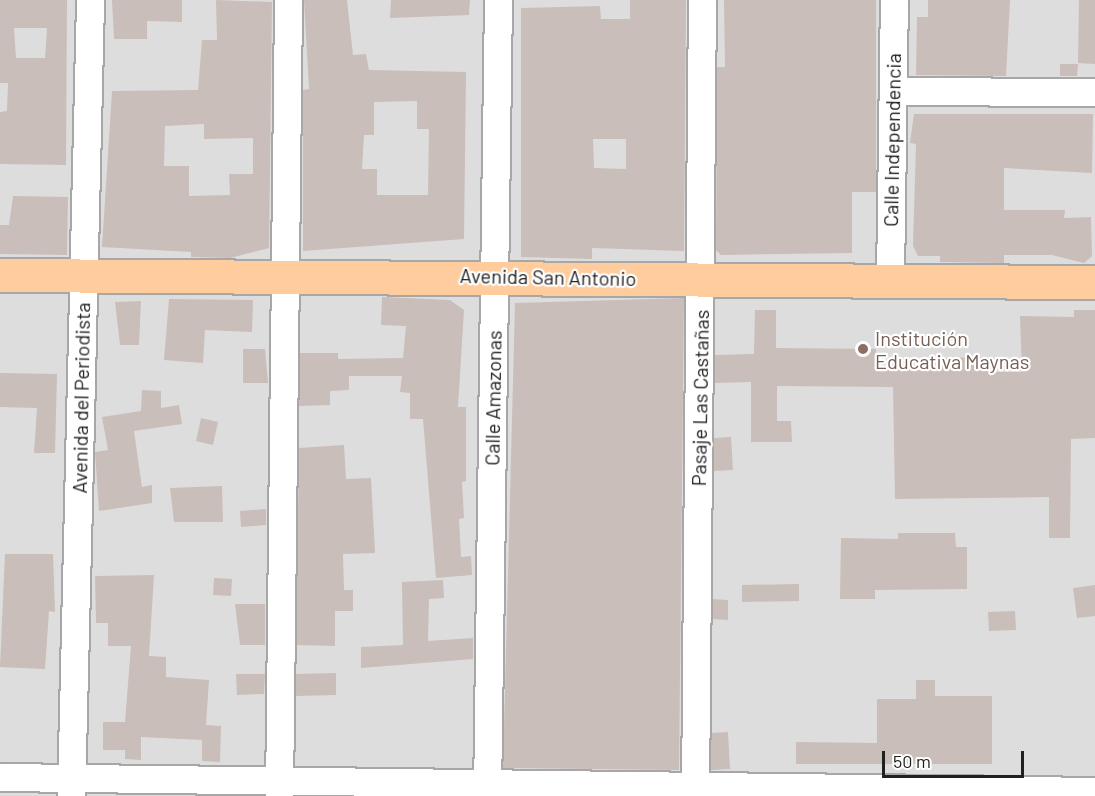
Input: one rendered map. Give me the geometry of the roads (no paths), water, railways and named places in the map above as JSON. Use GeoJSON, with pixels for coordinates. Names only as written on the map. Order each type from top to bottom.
{"type":"FeatureCollection","features":[{"type":"Feature","properties":{"kind":"main road","name":"Avenida San Antonio"},"geometry":{"type":"LineString","coordinates":[[0,275],[283,277],[495,275],[702,280],[1095,282]]}},
{"type":"Feature","properties":{"kind":"street","name":"Avenida del Periodista"},"geometry":{"type":"LineString","coordinates":[[71,788],[90,0]]}},
{"type":"Feature","properties":{"kind":"street"},"geometry":{"type":"LineString","coordinates":[[279,790],[283,277],[288,0]]}},
{"type":"Feature","properties":{"kind":"street","name":"Calle Amazonas"},"geometry":{"type":"LineString","coordinates":[[487,790],[498,0]]}},
{"type":"Feature","properties":{"kind":"street","name":"Pasaje Las Castañas"},"geometry":{"type":"LineString","coordinates":[[695,792],[702,280],[702,0]]}},
{"type":"Feature","properties":{"kind":"street","name":"Calle Independencia"},"geometry":{"type":"LineString","coordinates":[[890,280],[894,0]]}},
{"type":"Feature","properties":{"kind":"street"},"geometry":{"type":"LineString","coordinates":[[893,92],[1095,92]]}},
{"type":"Feature","properties":{"kind":"street"},"geometry":{"type":"LineString","coordinates":[[0,777],[71,788],[902,793],[1095,791]]}},
{"type":"Feature","properties":{"kind":"place","name":"Institución Educativa Maynas"},"geometry":{"type":"Point","coordinates":[863,349]}}]}
